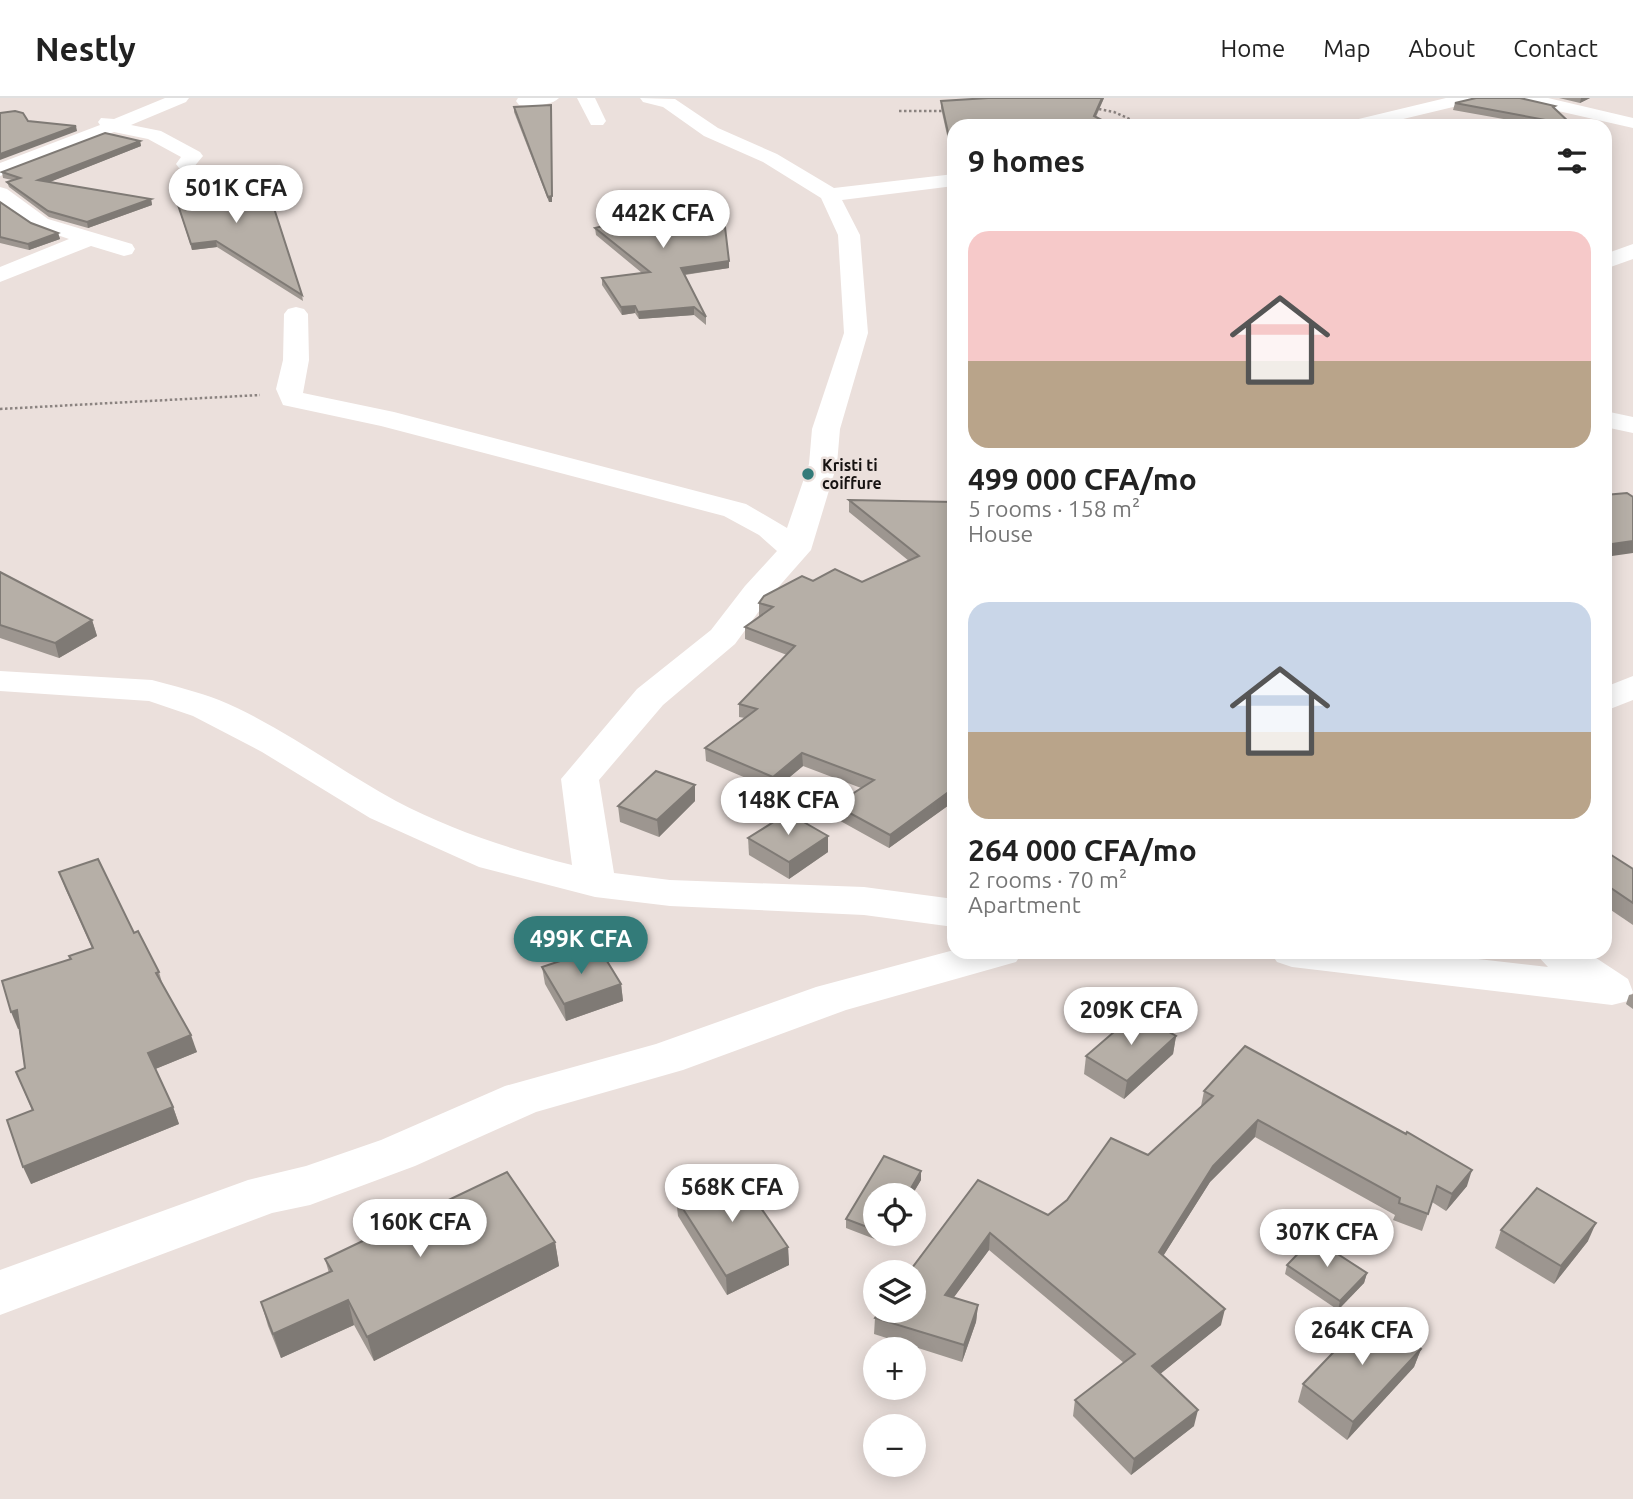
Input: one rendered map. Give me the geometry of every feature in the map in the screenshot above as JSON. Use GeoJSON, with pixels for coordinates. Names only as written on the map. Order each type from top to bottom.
{"type":"FeatureCollection","features":[{"type":"Feature","properties":{"kind":"street"},"geometry":{"type":"LineString","coordinates":[[0,170],[180,98]]}},
{"type":"Feature","properties":{"kind":"street"},"geometry":{"type":"LineString","coordinates":[[525,102],[550,98]]}},
{"type":"Feature","properties":{"kind":"street"},"geometry":{"type":"LineString","coordinates":[[586,98],[597,121]]}},
{"type":"Feature","properties":{"kind":"street"},"geometry":{"type":"LineString","coordinates":[[1381,119],[1468,98]]}},
{"type":"Feature","properties":{"kind":"street"},"geometry":{"type":"LineString","coordinates":[[1525,98],[1633,123]]}},
{"type":"Feature","properties":{"kind":"street"},"geometry":{"type":"LineString","coordinates":[[595,884],[580,779],[650,697],[723,637],[756,593],[795,551],[823,464],[826,429],[856,333],[849,235],[830,195],[769,158],[711,132],[663,100]]}},
{"type":"Feature","properties":{"kind":"street"},"geometry":{"type":"LineString","coordinates":[[87,120],[102,121],[110,126],[154,135],[193,156],[186,164]]}},
{"type":"Feature","properties":{"kind":"street"},"geometry":{"type":"LineString","coordinates":[[830,195],[947,181]]}},
{"type":"Feature","properties":{"kind":"street"},"geometry":{"type":"LineString","coordinates":[[0,193],[41,223],[124,249]]}},
{"type":"Feature","properties":{"kind":"street"},"geometry":{"type":"LineString","coordinates":[[0,275],[88,239]]}},
{"type":"Feature","properties":{"kind":"street"},"geometry":{"type":"LineString","coordinates":[[1612,259],[1633,251]]}},
{"type":"Feature","properties":{"kind":"street"},"geometry":{"type":"LineString","coordinates":[[296,314],[296,360],[289,389],[292,399],[407,424],[735,510],[770,529],[795,551]]}},
{"type":"Feature","properties":{"kind":"street"},"geometry":{"type":"LineString","coordinates":[[1612,420],[1633,425]]}},
{"type":"Feature","properties":{"kind":"street"},"geometry":{"type":"LineString","coordinates":[[0,681],[152,691],[206,708],[275,744],[384,810],[493,858],[595,884],[670,893],[864,901],[947,912]]}},
{"type":"Feature","properties":{"kind":"street"},"geometry":{"type":"LineString","coordinates":[[0,1293],[267,1194],[310,1185],[398,1153],[522,1098],[667,1058],[832,998],[975,959]]}},
{"type":"Feature","properties":{"kind":"street"},"geometry":{"type":"LineString","coordinates":[[1343,959],[1622,997]]}},
{"type":"Feature","properties":{"kind":"street"},"geometry":{"type":"LineString","coordinates":[[1566,959],[1622,997]]}},
{"type":"Feature","properties":{"kind":"path"},"geometry":{"type":"LineString","coordinates":[[1091,108],[1114,111],[1131,119]]}},
{"type":"Feature","properties":{"kind":"path"},"geometry":{"type":"LineString","coordinates":[[900,111],[951,112]]}},
{"type":"Feature","properties":{"kind":"path"},"geometry":{"type":"LineString","coordinates":[[0,409],[275,395],[292,399]]}},
{"type":"Feature","properties":{"kind":"building"},"geometry":{"type":"Polygon","coordinates":[[[988,98],[1102,98],[1094,116],[1100,119],[947,119],[947,128],[941,101],[988,98]]]}},
{"type":"Feature","properties":{"kind":"building"},"geometry":{"type":"Polygon","coordinates":[[[1476,98],[1520,98],[1555,106],[1553,107],[1566,119],[1540,119],[1455,103],[1476,98]]]}},
{"type":"Feature","properties":{"kind":"building"},"geometry":{"type":"Polygon","coordinates":[[[551,105],[552,196],[548,197],[514,107],[551,105]]]}},
{"type":"Feature","properties":{"kind":"building"},"geometry":{"type":"Polygon","coordinates":[[[0,113],[23,113],[28,121],[76,126],[0,154],[0,113]]]}},
{"type":"Feature","properties":{"kind":"building"},"geometry":{"type":"Polygon","coordinates":[[[105,133],[140,141],[38,180],[151,199],[87,222],[48,211],[7,182],[20,178],[2,172],[105,133]]]}},
{"type":"Feature","properties":{"kind":"building"},"geometry":{"type":"Polygon","coordinates":[[[189,173],[272,202],[302,295],[216,241],[191,244],[174,193],[189,173]]]}},
{"type":"Feature","properties":{"kind":"building"},"geometry":{"type":"Polygon","coordinates":[[[679,194],[725,227],[729,261],[681,268],[706,317],[694,307],[638,312],[635,306],[621,307],[602,278],[650,272],[595,228],[624,221],[610,200],[679,194]]]}},
{"type":"Feature","properties":{"kind":"building"},"geometry":{"type":"Polygon","coordinates":[[[0,202],[31,223],[58,233],[28,244],[0,237],[0,202]]]}},
{"type":"Feature","properties":{"kind":"building"},"geometry":{"type":"Polygon","coordinates":[[[1627,493],[1633,497],[1633,541],[1612,544],[1612,494],[1627,493]]]}},
{"type":"Feature","properties":{"kind":"building"},"geometry":{"type":"Polygon","coordinates":[[[849,500],[947,502],[947,793],[890,835],[835,805],[874,780],[802,753],[773,777],[705,748],[757,709],[739,704],[795,646],[745,627],[773,607],[759,603],[764,596],[802,576],[813,581],[835,569],[862,582],[919,556],[849,500]]]}},
{"type":"Feature","properties":{"kind":"building"},"geometry":{"type":"Polygon","coordinates":[[[0,572],[92,620],[55,643],[0,625],[0,572]]]}},
{"type":"Feature","properties":{"kind":"building"},"geometry":{"type":"Polygon","coordinates":[[[656,771],[695,785],[657,820],[618,806],[656,771]]]}},
{"type":"Feature","properties":{"kind":"building"},"geometry":{"type":"Polygon","coordinates":[[[788,813],[828,836],[789,862],[748,838],[788,813]]]}},
{"type":"Feature","properties":{"kind":"building"},"geometry":{"type":"Polygon","coordinates":[[[1612,856],[1633,869],[1633,903],[1612,889],[1612,856]]]}},
{"type":"Feature","properties":{"kind":"building"},"geometry":{"type":"Polygon","coordinates":[[[98,859],[134,933],[138,931],[159,972],[156,973],[191,1035],[148,1053],[173,1107],[23,1167],[7,1120],[33,1110],[16,1072],[25,1068],[17,1010],[11,1012],[2,981],[71,959],[69,956],[93,948],[59,872],[98,859]]]}},
{"type":"Feature","properties":{"kind":"building"},"geometry":{"type":"Polygon","coordinates":[[[599,948],[621,984],[564,1004],[542,967],[599,948]]]}},
{"type":"Feature","properties":{"kind":"building"},"geometry":{"type":"Polygon","coordinates":[[[1136,1013],[1176,1036],[1127,1081],[1086,1056],[1136,1013]]]}},
{"type":"Feature","properties":{"kind":"building"},"geometry":{"type":"Polygon","coordinates":[[[1245,1046],[1406,1134],[1407,1132],[1472,1170],[1452,1194],[1437,1186],[1428,1214],[1399,1203],[1400,1198],[1258,1120],[1213,1166],[1159,1252],[1225,1309],[1152,1366],[1198,1410],[1134,1459],[1075,1400],[1135,1354],[990,1233],[945,1295],[978,1305],[964,1345],[891,1323],[926,1323],[926,1260],[918,1260],[978,1180],[1048,1215],[1067,1200],[1111,1138],[1148,1155],[1213,1096],[1204,1091],[1245,1046]]]}},
{"type":"Feature","properties":{"kind":"building"},"geometry":{"type":"Polygon","coordinates":[[[884,1156],[921,1171],[914,1183],[868,1183],[884,1156]]]}},
{"type":"Feature","properties":{"kind":"building"},"geometry":{"type":"Polygon","coordinates":[[[507,1172],[555,1242],[367,1337],[348,1300],[273,1334],[261,1302],[332,1271],[325,1259],[507,1172]]]}},
{"type":"Feature","properties":{"kind":"building"},"geometry":{"type":"Polygon","coordinates":[[[736,1172],[788,1247],[726,1276],[676,1198],[736,1172]]]}},
{"type":"Feature","properties":{"kind":"building"},"geometry":{"type":"Polygon","coordinates":[[[1537,1188],[1596,1223],[1561,1266],[1501,1230],[1537,1188]]]}},
{"type":"Feature","properties":{"kind":"building"},"geometry":{"type":"Polygon","coordinates":[[[863,1191],[863,1225],[846,1219],[863,1191]]]}},
{"type":"Feature","properties":{"kind":"building"},"geometry":{"type":"Polygon","coordinates":[[[1313,1238],[1367,1273],[1340,1301],[1287,1265],[1313,1238]]]}},
{"type":"Feature","properties":{"kind":"building"},"geometry":{"type":"Polygon","coordinates":[[[1371,1313],[1421,1349],[1353,1422],[1303,1384],[1371,1313]]]}},
{"type":"Feature","properties":{"kind":"place","name":"Kristi ti coiffure"},"geometry":{"type":"Point","coordinates":[808,474]}}]}
